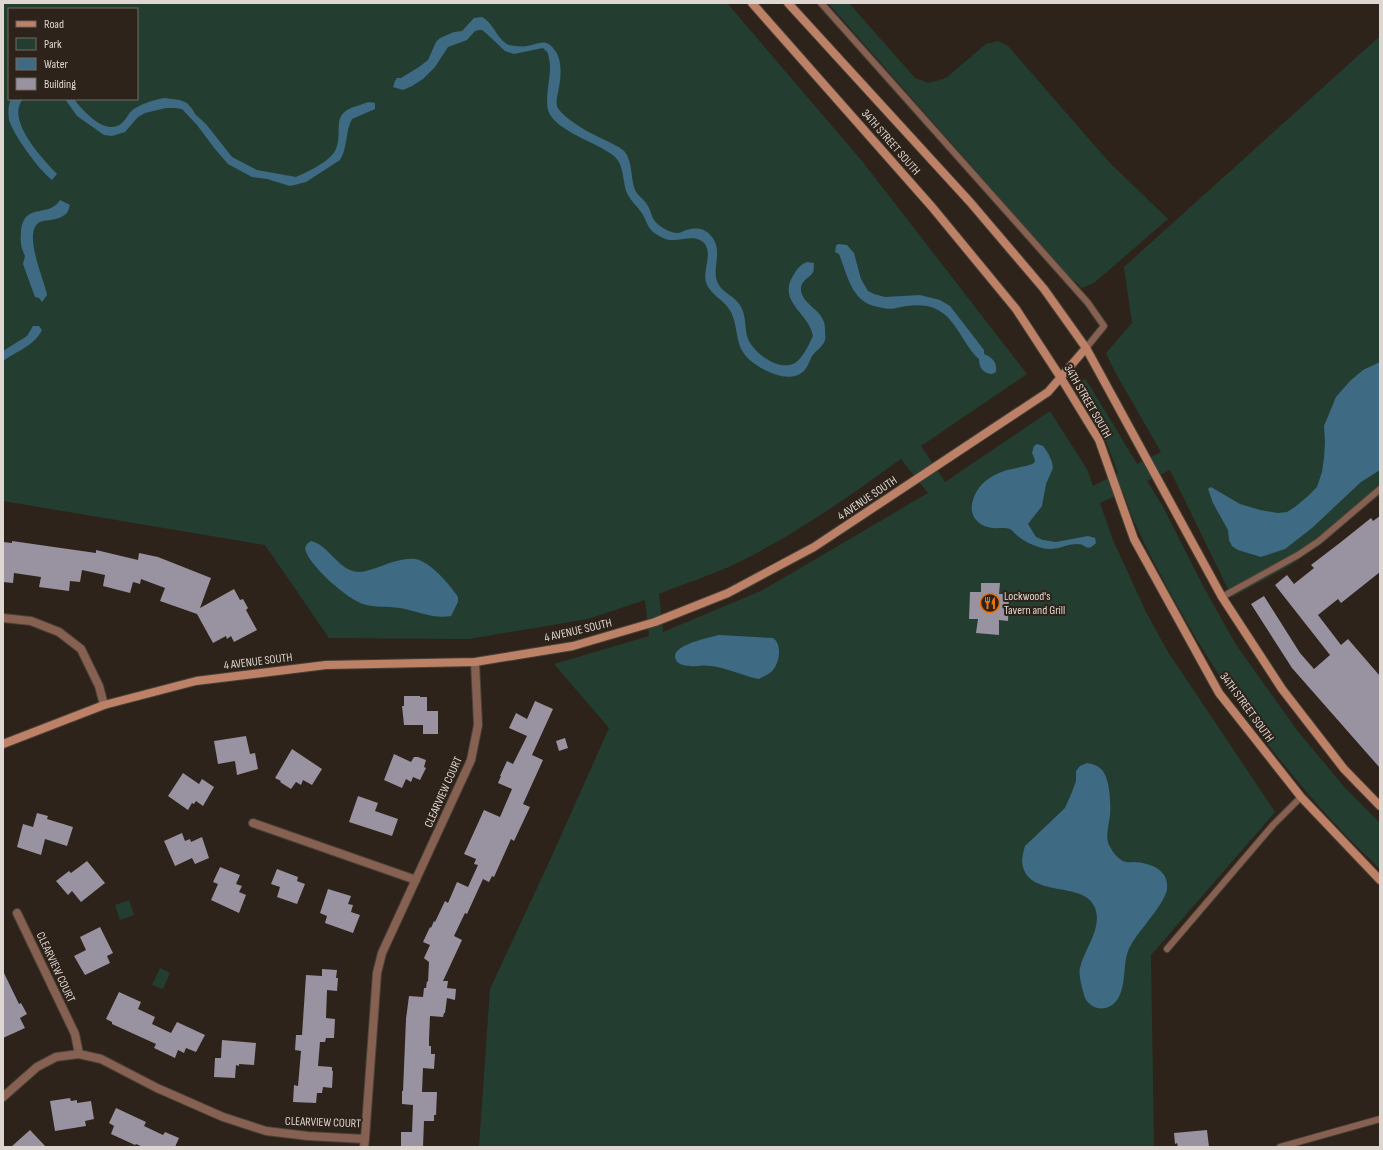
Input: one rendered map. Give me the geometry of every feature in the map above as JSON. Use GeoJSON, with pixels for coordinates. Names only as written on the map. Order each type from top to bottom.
{"type":"FeatureCollection","features":[{"type":"Feature","properties":{"kind":"main road","name":"34TH STREET SOUTH"},"geometry":{"type":"LineString","coordinates":[[752,3],[932,206],[1016,309],[1099,440],[1134,539],[1219,693],[1301,797],[1380,880]]}},
{"type":"Feature","properties":{"kind":"main road","name":"34TH STREET SOUTH"},"geometry":{"type":"LineString","coordinates":[[788,3],[970,202],[1044,288],[1086,348],[1222,597],[1282,689],[1344,769],[1380,806]]}},
{"type":"Feature","properties":{"kind":"main road","name":"4 AVENUE SOUTH"},"geometry":{"type":"LineString","coordinates":[[3,744],[104,705],[196,681],[326,665],[475,662],[573,646],[655,622],[728,593],[814,547],[1048,392],[1086,348]]}},
{"type":"Feature","properties":{"kind":"street"},"geometry":{"type":"LineString","coordinates":[[3,618],[38,623],[59,632],[81,649],[100,686],[104,705]]}},
{"type":"Feature","properties":{"kind":"street","name":"CLEARVIEW COURT"},"geometry":{"type":"LineString","coordinates":[[3,1096],[37,1067],[56,1056],[79,1054],[101,1059],[157,1088],[223,1117],[266,1131],[364,1143],[376,972],[382,953],[471,760],[478,725],[475,662]]}},
{"type":"Feature","properties":{"kind":"street"},"geometry":{"type":"LineString","coordinates":[[253,823],[416,880]]}},
{"type":"Feature","properties":{"kind":"street","name":"CLEARVIEW COURT"},"geometry":{"type":"LineString","coordinates":[[18,913],[75,1034],[79,1054]]}},
{"type":"Feature","properties":{"kind":"lane"},"geometry":{"type":"LineString","coordinates":[[821,3],[1088,303],[1104,326],[1086,348]]}},
{"type":"Feature","properties":{"kind":"lane"},"geometry":{"type":"LineString","coordinates":[[1222,597],[1298,555],[1319,541],[1380,489]]}},
{"type":"Feature","properties":{"kind":"lane"},"geometry":{"type":"LineString","coordinates":[[1167,949],[1286,810],[1301,797]]}},
{"type":"Feature","properties":{"kind":"lane"},"geometry":{"type":"LineString","coordinates":[[1280,1147],[1380,1119]]}},
{"type":"Feature","properties":{"kind":"green space"},"geometry":{"type":"Polygon","coordinates":[[[3,3],[727,3],[862,161],[1027,374],[921,446],[945,482],[1050,411],[1088,471],[1093,486],[1118,473],[1106,441],[1081,392],[1078,383],[1081,380],[1085,379],[1090,386],[1137,464],[1161,452],[1115,372],[1106,353],[1132,323],[1124,267],[1380,36],[1380,495],[1324,542],[1289,566],[1232,597],[1170,470],[1147,481],[1162,505],[1202,584],[1235,643],[1296,729],[1345,788],[1380,823],[1380,869],[1346,836],[1314,801],[1284,765],[1228,689],[1179,608],[1156,566],[1130,512],[1123,492],[1100,503],[1113,540],[1146,612],[1168,652],[1275,812],[1151,955],[1154,1147],[479,1147],[490,989],[609,728],[554,664],[649,636],[645,600],[588,619],[469,639],[329,638],[265,545],[3,501],[3,3]],[[901,459],[840,502],[777,542],[715,573],[659,594],[663,632],[763,590],[928,493],[901,459]]]}},
{"type":"Feature","properties":{"kind":"green space"},"geometry":{"type":"Polygon","coordinates":[[[828,3],[849,3],[915,78],[929,83],[946,78],[986,44],[998,41],[1008,46],[1109,162],[1168,219],[1094,283],[1082,288],[1066,273],[828,3]]]}},
{"type":"Feature","properties":{"kind":"green space"},"geometry":{"type":"Polygon","coordinates":[[[129,900],[134,915],[120,920],[115,905],[129,900]]]}},
{"type":"Feature","properties":{"kind":"green space"},"geometry":{"type":"Polygon","coordinates":[[[160,968],[170,973],[163,989],[152,985],[160,968]]]}},
{"type":"Feature","properties":{"kind":"water"},"geometry":{"type":"Polygon","coordinates":[[[482,17],[490,23],[501,39],[509,45],[525,46],[546,43],[552,47],[558,56],[560,64],[557,106],[576,125],[617,146],[626,153],[630,162],[635,190],[647,205],[658,225],[674,233],[679,233],[690,229],[700,229],[707,232],[712,237],[717,248],[717,281],[725,292],[739,303],[744,315],[748,339],[756,350],[768,360],[782,365],[789,365],[798,361],[808,347],[813,336],[806,320],[791,300],[789,284],[794,274],[803,264],[807,262],[814,263],[813,273],[803,283],[801,291],[805,300],[822,318],[825,324],[825,338],[823,345],[812,356],[807,367],[803,371],[792,377],[776,374],[760,367],[747,357],[740,347],[732,314],[727,306],[712,292],[707,285],[705,275],[708,254],[705,244],[694,238],[669,240],[653,232],[627,193],[622,169],[618,160],[607,151],[568,130],[552,117],[547,105],[550,62],[548,53],[543,48],[514,54],[505,51],[482,30],[475,31],[467,40],[448,47],[435,67],[423,79],[403,90],[393,87],[397,78],[401,78],[428,60],[436,42],[440,38],[454,32],[462,31],[474,18],[482,17]]]}},
{"type":"Feature","properties":{"kind":"water"},"geometry":{"type":"Polygon","coordinates":[[[164,98],[180,100],[187,103],[232,157],[257,170],[296,177],[317,166],[332,155],[338,144],[340,119],[348,109],[372,102],[375,103],[375,109],[352,119],[348,129],[343,155],[340,160],[306,182],[290,186],[267,179],[252,177],[228,164],[197,125],[182,109],[166,108],[145,113],[138,117],[125,132],[112,136],[104,135],[77,116],[66,100],[75,100],[95,121],[109,127],[122,123],[132,110],[149,102],[164,98]]]}},
{"type":"Feature","properties":{"kind":"water"},"geometry":{"type":"Polygon","coordinates":[[[11,100],[23,100],[19,108],[19,117],[22,128],[35,149],[57,174],[52,180],[40,169],[16,135],[9,120],[11,100]]]}},
{"type":"Feature","properties":{"kind":"water"},"geometry":{"type":"Polygon","coordinates":[[[60,200],[70,205],[66,214],[57,219],[43,221],[36,225],[33,233],[35,255],[47,295],[42,302],[39,298],[35,297],[23,264],[25,256],[21,245],[21,232],[23,223],[31,213],[49,209],[55,206],[60,200]]]}},
{"type":"Feature","properties":{"kind":"water"},"geometry":{"type":"Polygon","coordinates":[[[838,244],[847,245],[854,253],[861,279],[868,291],[885,297],[920,295],[940,300],[950,306],[984,350],[984,354],[994,361],[996,372],[992,374],[982,370],[979,359],[955,326],[938,310],[928,306],[917,305],[887,309],[869,304],[862,300],[856,294],[848,279],[839,254],[835,252],[838,244]]]}},
{"type":"Feature","properties":{"kind":"water"},"geometry":{"type":"Polygon","coordinates":[[[33,326],[39,326],[42,330],[39,336],[25,348],[3,361],[3,351],[27,336],[33,326]]]}},
{"type":"Feature","properties":{"kind":"water"},"geometry":{"type":"Polygon","coordinates":[[[1380,362],[1380,470],[1361,482],[1312,528],[1285,549],[1261,557],[1238,550],[1232,546],[1229,540],[1228,530],[1213,503],[1208,489],[1211,487],[1240,504],[1260,510],[1278,513],[1287,512],[1295,507],[1317,487],[1322,472],[1324,458],[1324,426],[1336,397],[1350,381],[1363,370],[1380,362]]]}},
{"type":"Feature","properties":{"kind":"water"},"geometry":{"type":"Polygon","coordinates":[[[1037,444],[1043,446],[1048,453],[1053,468],[1046,484],[1042,506],[1028,524],[1036,537],[1043,540],[1056,542],[1088,536],[1095,538],[1096,543],[1093,546],[1088,548],[1077,544],[1046,549],[1026,541],[1010,529],[987,527],[978,522],[975,518],[972,505],[976,493],[980,487],[996,474],[1034,463],[1035,460],[1032,453],[1034,446],[1037,444]]]}},
{"type":"Feature","properties":{"kind":"water"},"geometry":{"type":"Polygon","coordinates":[[[311,541],[317,543],[342,565],[356,572],[367,571],[406,559],[421,561],[427,564],[445,580],[458,597],[458,602],[451,616],[444,617],[431,616],[400,608],[363,604],[356,601],[338,588],[313,563],[307,555],[305,548],[311,541]]]}},
{"type":"Feature","properties":{"kind":"water"},"geometry":{"type":"Polygon","coordinates":[[[719,635],[773,638],[778,644],[779,649],[775,667],[770,673],[759,679],[717,667],[683,665],[676,660],[676,652],[680,648],[693,642],[719,635]]]}},
{"type":"Feature","properties":{"kind":"water"},"geometry":{"type":"Polygon","coordinates":[[[1087,763],[1101,769],[1108,784],[1110,815],[1107,838],[1112,850],[1124,862],[1146,864],[1157,868],[1165,876],[1167,882],[1167,889],[1162,902],[1128,951],[1120,994],[1113,1004],[1105,1008],[1096,1008],[1085,998],[1080,974],[1082,961],[1097,923],[1095,908],[1090,900],[1081,895],[1036,883],[1028,877],[1022,862],[1025,846],[1065,808],[1076,781],[1076,771],[1080,766],[1087,763]]]}},
{"type":"Feature","properties":{"kind":"building"},"geometry":{"type":"Polygon","coordinates":[[[1380,516],[1380,572],[1341,603],[1338,599],[1318,615],[1341,645],[1348,639],[1380,676],[1380,768],[1292,668],[1251,604],[1264,596],[1300,653],[1314,669],[1330,655],[1275,585],[1287,575],[1294,584],[1314,568],[1311,565],[1371,518],[1373,521],[1380,516]]]}},
{"type":"Feature","properties":{"kind":"building"},"geometry":{"type":"Polygon","coordinates":[[[12,541],[96,553],[96,550],[138,560],[139,553],[158,557],[211,578],[200,608],[234,589],[240,600],[243,599],[248,608],[246,610],[257,630],[234,642],[231,636],[227,639],[226,636],[213,643],[197,614],[160,601],[165,588],[141,579],[140,584],[133,582],[130,593],[103,586],[105,575],[82,570],[80,582],[70,581],[69,591],[39,587],[41,577],[14,573],[13,583],[3,582],[3,542],[12,543],[12,541]]]}},
{"type":"Feature","properties":{"kind":"building"},"geometry":{"type":"Polygon","coordinates":[[[981,583],[1000,583],[999,594],[1009,594],[1008,621],[999,620],[999,635],[976,633],[978,619],[969,619],[970,592],[981,592],[981,583]]]}},
{"type":"Feature","properties":{"kind":"building"},"geometry":{"type":"Polygon","coordinates":[[[404,696],[427,697],[427,711],[438,711],[438,734],[423,734],[423,725],[404,725],[402,706],[404,706],[404,696]]]}},
{"type":"Feature","properties":{"kind":"building"},"geometry":{"type":"Polygon","coordinates":[[[535,701],[553,709],[532,755],[543,760],[523,804],[530,807],[514,841],[511,839],[494,877],[492,876],[489,882],[483,879],[467,914],[465,913],[454,936],[462,940],[443,981],[448,981],[447,988],[456,989],[455,1000],[447,998],[443,1017],[430,1016],[429,1046],[431,1046],[431,1054],[435,1054],[434,1069],[423,1068],[422,1092],[437,1092],[436,1115],[434,1115],[434,1121],[424,1121],[423,1147],[401,1147],[401,1132],[412,1132],[413,1105],[402,1104],[406,1019],[409,996],[423,997],[424,988],[426,988],[427,981],[428,982],[429,962],[424,958],[430,945],[423,942],[445,901],[448,903],[457,882],[468,887],[478,865],[474,864],[476,859],[464,854],[484,810],[500,817],[512,789],[498,783],[500,776],[507,761],[513,764],[527,736],[509,728],[516,713],[527,719],[535,701]]]}},
{"type":"Feature","properties":{"kind":"building"},"geometry":{"type":"Polygon","coordinates":[[[246,736],[250,754],[255,753],[258,769],[237,775],[235,761],[218,764],[214,741],[246,736]]]}},
{"type":"Feature","properties":{"kind":"building"},"geometry":{"type":"Polygon","coordinates":[[[565,738],[568,748],[559,751],[556,741],[565,738]]]}},
{"type":"Feature","properties":{"kind":"building"},"geometry":{"type":"Polygon","coordinates":[[[292,749],[322,769],[312,785],[303,780],[301,785],[296,782],[291,789],[275,778],[292,749]]]}},
{"type":"Feature","properties":{"kind":"building"},"geometry":{"type":"Polygon","coordinates":[[[394,754],[411,762],[414,757],[426,760],[424,767],[426,768],[420,780],[413,777],[411,782],[406,779],[402,788],[384,780],[394,754]]]}},
{"type":"Feature","properties":{"kind":"building"},"geometry":{"type":"Polygon","coordinates":[[[183,773],[199,784],[202,779],[214,787],[203,806],[196,801],[194,804],[192,803],[188,810],[168,796],[183,773]]]}},
{"type":"Feature","properties":{"kind":"building"},"geometry":{"type":"Polygon","coordinates":[[[358,796],[378,803],[375,811],[398,819],[392,836],[349,822],[358,796]]]}},
{"type":"Feature","properties":{"kind":"building"},"geometry":{"type":"Polygon","coordinates":[[[37,813],[48,816],[47,819],[73,827],[67,846],[45,839],[41,855],[17,847],[23,824],[33,827],[37,813]]]}},
{"type":"Feature","properties":{"kind":"building"},"geometry":{"type":"Polygon","coordinates":[[[182,833],[185,841],[190,839],[191,842],[202,837],[209,858],[195,864],[192,858],[175,866],[164,841],[182,833]]]}},
{"type":"Feature","properties":{"kind":"building"},"geometry":{"type":"Polygon","coordinates":[[[87,861],[105,883],[81,902],[72,891],[68,895],[56,881],[69,871],[71,873],[87,861]]]}},
{"type":"Feature","properties":{"kind":"building"},"geometry":{"type":"Polygon","coordinates":[[[220,867],[240,875],[236,884],[242,886],[239,892],[246,895],[239,913],[211,900],[218,884],[213,882],[220,867]]]}},
{"type":"Feature","properties":{"kind":"building"},"geometry":{"type":"Polygon","coordinates":[[[277,869],[298,877],[297,881],[305,884],[297,904],[277,897],[280,887],[271,884],[277,869]]]}},
{"type":"Feature","properties":{"kind":"building"},"geometry":{"type":"Polygon","coordinates":[[[328,889],[351,896],[348,904],[353,905],[351,912],[360,915],[353,933],[325,923],[327,916],[320,913],[328,889]]]}},
{"type":"Feature","properties":{"kind":"building"},"geometry":{"type":"Polygon","coordinates":[[[100,927],[113,953],[107,956],[110,963],[85,975],[74,956],[86,950],[80,937],[100,927]]]}},
{"type":"Feature","properties":{"kind":"building"},"geometry":{"type":"Polygon","coordinates":[[[322,969],[337,970],[336,978],[338,978],[337,991],[327,990],[326,1018],[335,1019],[334,1038],[326,1038],[325,1042],[320,1042],[318,1066],[332,1067],[332,1088],[323,1087],[322,1093],[317,1093],[316,1103],[293,1102],[294,1085],[298,1086],[301,1051],[295,1050],[296,1035],[302,1035],[306,975],[322,976],[322,969]]]}},
{"type":"Feature","properties":{"kind":"building"},"geometry":{"type":"Polygon","coordinates":[[[3,971],[19,1004],[21,1003],[27,1014],[20,1018],[25,1028],[3,1038],[3,971]]]}},
{"type":"Feature","properties":{"kind":"building"},"geometry":{"type":"Polygon","coordinates":[[[119,992],[141,1002],[138,1009],[155,1017],[152,1024],[171,1033],[177,1022],[205,1035],[196,1052],[186,1048],[184,1053],[178,1050],[175,1058],[154,1048],[156,1044],[112,1024],[112,1022],[106,1019],[119,992]]]}},
{"type":"Feature","properties":{"kind":"building"},"geometry":{"type":"Polygon","coordinates":[[[222,1040],[256,1043],[254,1065],[236,1065],[235,1078],[214,1077],[215,1058],[221,1058],[222,1040]]]}},
{"type":"Feature","properties":{"kind":"building"},"geometry":{"type":"Polygon","coordinates":[[[70,1098],[71,1101],[77,1100],[77,1103],[91,1101],[94,1119],[85,1121],[86,1126],[55,1131],[50,1101],[70,1098]]]}},
{"type":"Feature","properties":{"kind":"building"},"geometry":{"type":"Polygon","coordinates":[[[116,1108],[146,1122],[144,1126],[163,1135],[165,1132],[179,1138],[175,1147],[143,1147],[111,1134],[114,1126],[109,1123],[116,1108]]]}},
{"type":"Feature","properties":{"kind":"building"},"geometry":{"type":"Polygon","coordinates":[[[30,1130],[46,1147],[11,1147],[30,1130]]]}},
{"type":"Feature","properties":{"kind":"building"},"geometry":{"type":"Polygon","coordinates":[[[1207,1130],[1209,1147],[1178,1147],[1177,1143],[1175,1144],[1174,1133],[1207,1130]]]}},
{"type":"Feature","properties":{"kind":"place","name":"Lockwood's Tavern and Grill"},"geometry":{"type":"Point","coordinates":[990,603]}}]}
